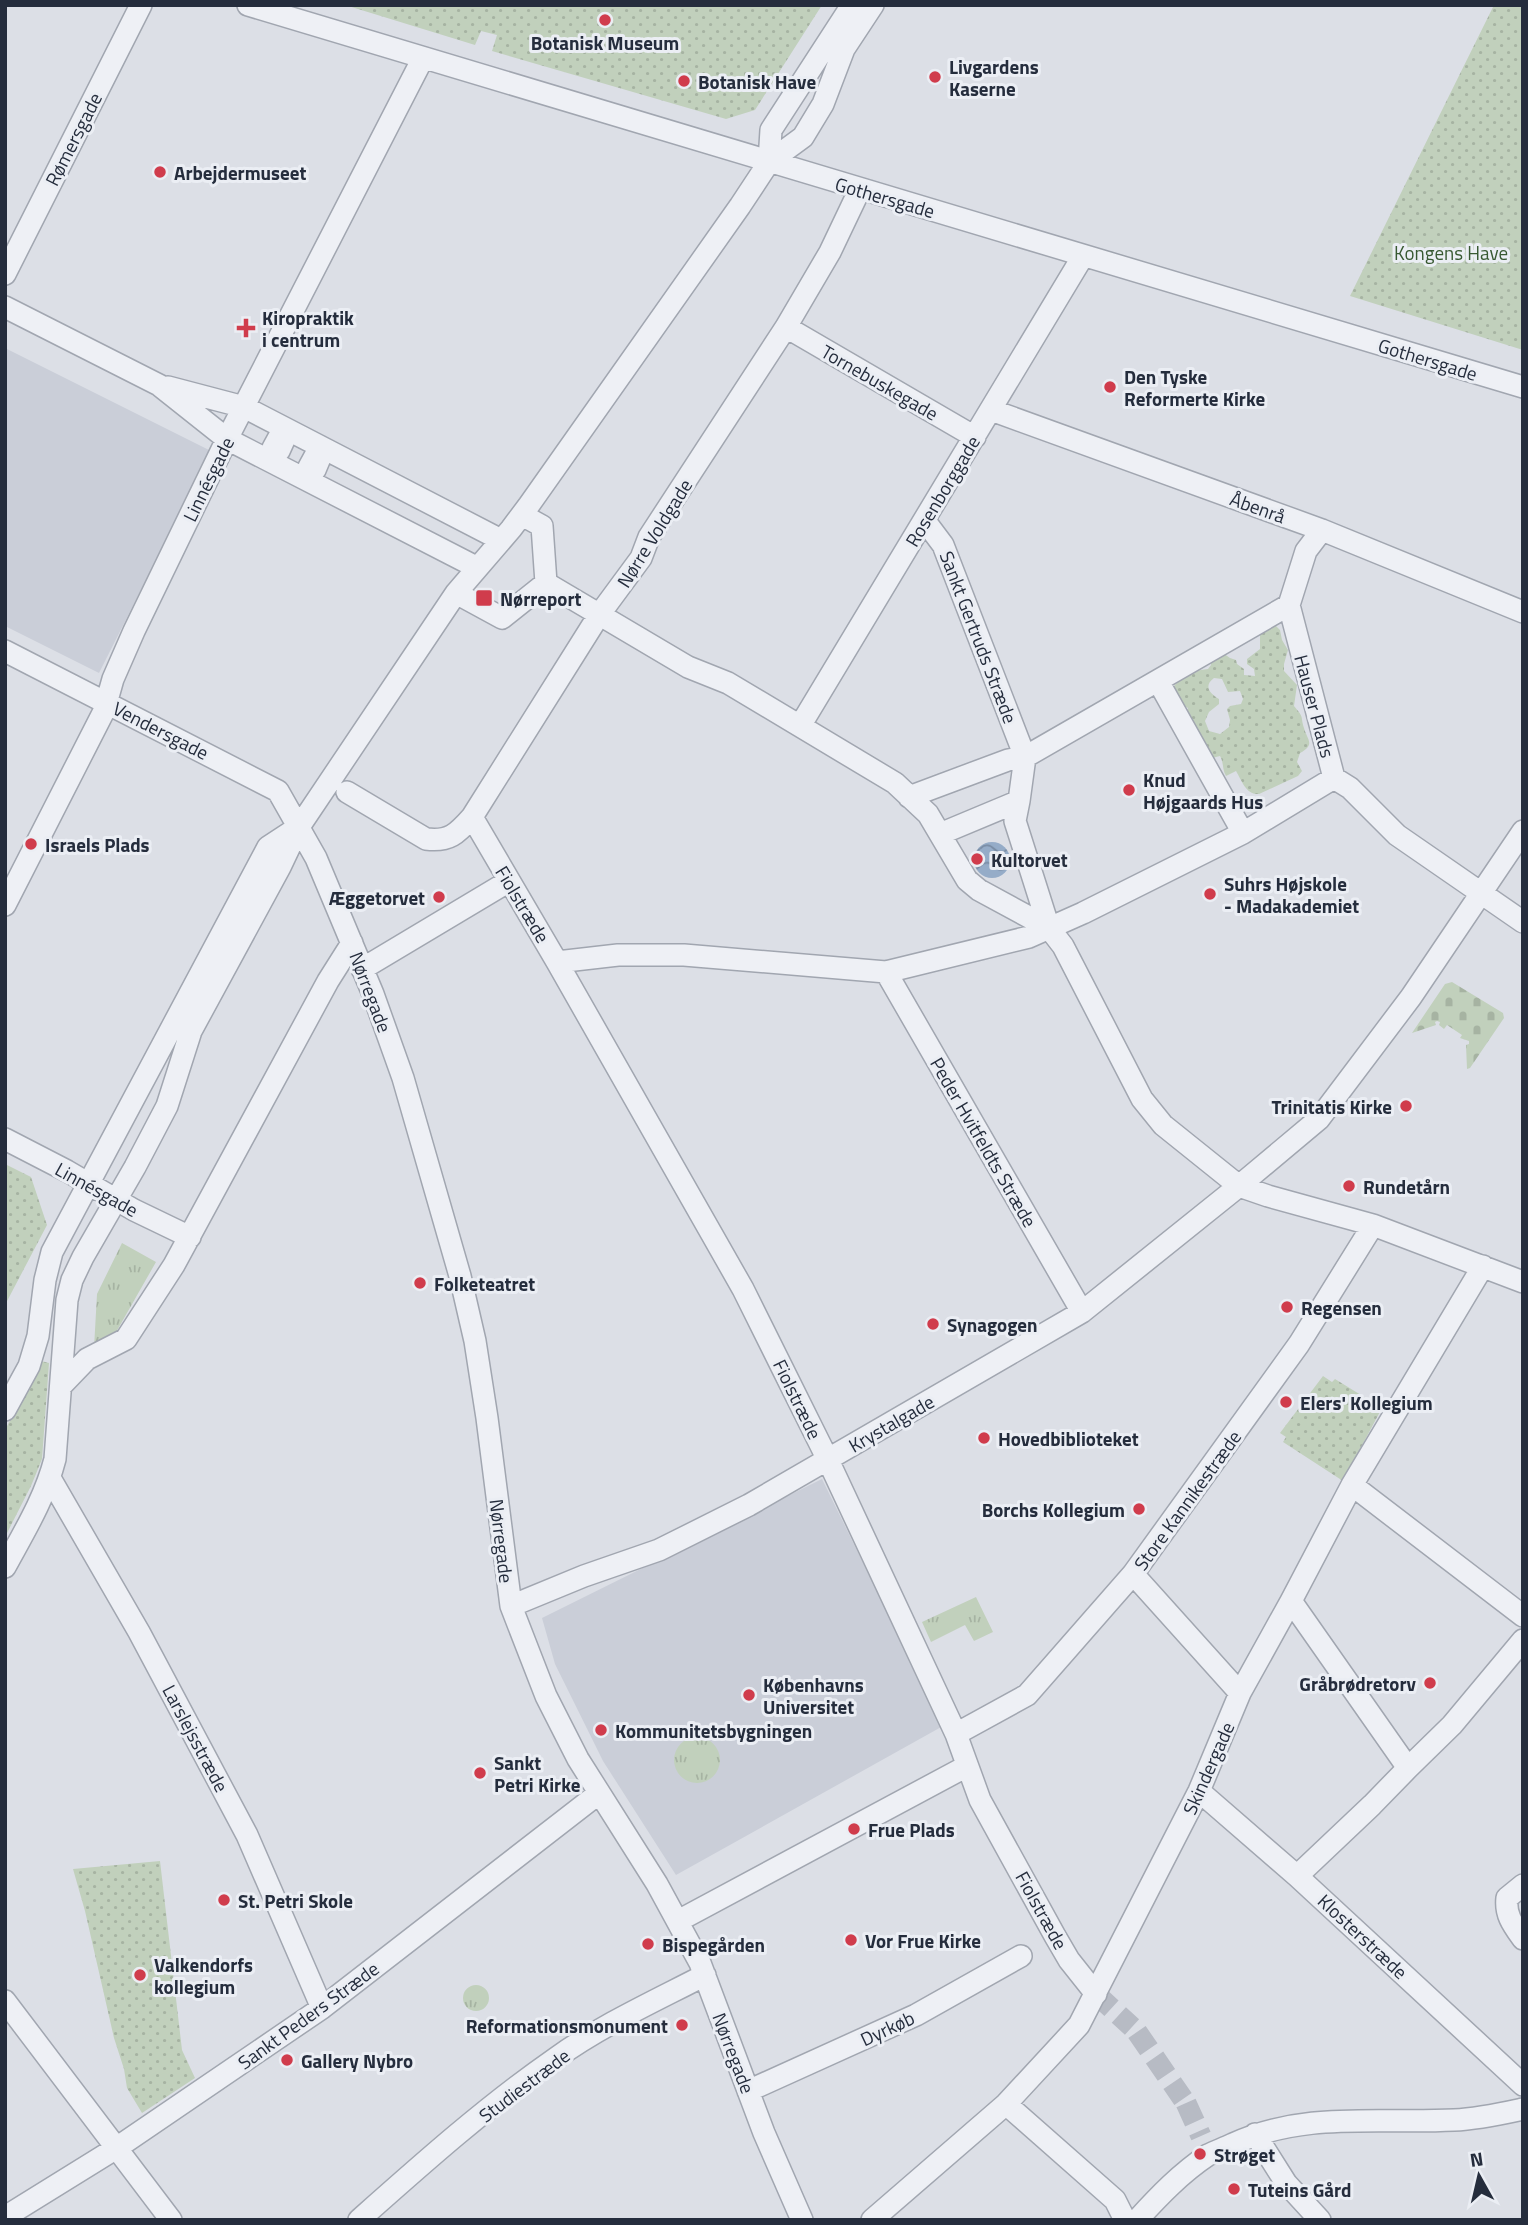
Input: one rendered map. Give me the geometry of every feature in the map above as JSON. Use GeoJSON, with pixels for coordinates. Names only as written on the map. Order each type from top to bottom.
{"type":"FeatureCollection","features":[{"type":"Feature","properties":{"kind":"street","name":"Rømersgade"},"geometry":{"type":"LineString","coordinates":[[5,274],[141,5]]}},
{"type":"Feature","properties":{"kind":"street","name":"Gothersgade"},"geometry":{"type":"LineString","coordinates":[[248,5],[1523,387]]}},
{"type":"Feature","properties":{"kind":"street"},"geometry":{"type":"LineString","coordinates":[[769,162],[771,130],[852,5]]}},
{"type":"Feature","properties":{"kind":"street"},"geometry":{"type":"LineString","coordinates":[[5,1567],[38,1507],[50,1478],[57,1440],[67,1300],[72,1280],[167,1106],[191,1031],[299,827],[456,593],[522,514],[769,162],[803,137],[823,104],[844,49],[873,5]]}},
{"type":"Feature","properties":{"kind":"street","name":"Linnésgade"},"geometry":{"type":"LineString","coordinates":[[5,905],[104,711],[113,678],[134,631],[227,439],[423,58]]}},
{"type":"Feature","properties":{"kind":"street","name":"Nørre Voldgade"},"geometry":{"type":"LineString","coordinates":[[346,792],[426,839],[441,841],[458,832],[472,817],[599,615],[641,558],[649,537],[786,327],[830,252],[860,189]]}},
{"type":"Feature","properties":{"kind":"street","name":"Rosenborggade"},"geometry":{"type":"LineString","coordinates":[[800,726],[1083,256]]}},
{"type":"Feature","properties":{"kind":"street"},"geometry":{"type":"LineString","coordinates":[[5,307],[159,384],[244,407],[500,540]]}},
{"type":"Feature","properties":{"kind":"street","name":"Tornebuskegade"},"geometry":{"type":"LineString","coordinates":[[786,327],[975,437]]}},
{"type":"Feature","properties":{"kind":"street"},"geometry":{"type":"LineString","coordinates":[[159,384],[227,439],[476,567]]}},
{"type":"Feature","properties":{"kind":"street","name":"Åbenrå"},"geometry":{"type":"LineString","coordinates":[[991,410],[1322,530],[1523,612]]}},
{"type":"Feature","properties":{"kind":"street"},"geometry":{"type":"LineString","coordinates":[[522,514],[542,526],[546,583]]}},
{"type":"Feature","properties":{"kind":"street","name":"Sankt Gertruds Stræde"},"geometry":{"type":"LineString","coordinates":[[925,521],[943,545],[1025,757]]}},
{"type":"Feature","properties":{"kind":"street"},"geometry":{"type":"LineString","coordinates":[[902,790],[1025,757],[1289,605],[1306,551],[1322,530]]}},
{"type":"Feature","properties":{"kind":"street"},"geometry":{"type":"LineString","coordinates":[[546,583],[688,667],[728,682],[902,790],[928,814],[967,880],[979,890],[1049,928]]}},
{"type":"Feature","properties":{"kind":"street"},"geometry":{"type":"LineString","coordinates":[[456,593],[502,618],[546,583]]}},
{"type":"Feature","properties":{"kind":"street","name":"Hauser Plads"},"geometry":{"type":"LineString","coordinates":[[1049,928],[1242,833],[1334,778],[1289,605]]}},
{"type":"Feature","properties":{"kind":"street","name":"Vendersgade"},"geometry":{"type":"LineString","coordinates":[[5,651],[278,791],[299,827]]}},
{"type":"Feature","properties":{"kind":"street"},"geometry":{"type":"LineString","coordinates":[[1158,681],[1242,833]]}},
{"type":"Feature","properties":{"kind":"street"},"geometry":{"type":"LineString","coordinates":[[1025,757],[1015,821],[1049,928],[1063,946],[1142,1099],[1163,1125],[1240,1186],[1373,1225],[1523,1282]]}},
{"type":"Feature","properties":{"kind":"street"},"geometry":{"type":"LineString","coordinates":[[1334,778],[1350,788],[1397,835],[1523,922]]}},
{"type":"Feature","properties":{"kind":"street"},"geometry":{"type":"LineString","coordinates":[[940,834],[1018,801]]}},
{"type":"Feature","properties":{"kind":"street","name":"Fiolstræde"},"geometry":{"type":"LineString","coordinates":[[472,817],[743,1289],[828,1460],[956,1734],[980,1800],[1055,1936],[1096,1994]]}},
{"type":"Feature","properties":{"kind":"street"},"geometry":{"type":"LineString","coordinates":[[5,1410],[29,1366],[38,1336],[45,1280],[52,1252],[268,847],[299,827]]}},
{"type":"Feature","properties":{"kind":"street","name":"Nørregade"},"geometry":{"type":"LineString","coordinates":[[299,827],[334,897],[362,969],[403,1078],[433,1179],[469,1315],[487,1418],[511,1606],[551,1705],[598,1794],[657,1884],[705,1975],[775,2161],[802,2220]]}},
{"type":"Feature","properties":{"kind":"street","name":"Krystalgade"},"geometry":{"type":"LineString","coordinates":[[511,1606],[584,1576],[659,1550],[749,1505],[1082,1312],[1319,1119],[1411,997],[1523,831]]}},
{"type":"Feature","properties":{"kind":"street"},"geometry":{"type":"LineString","coordinates":[[362,969],[509,881]]}},
{"type":"Feature","properties":{"kind":"street"},"geometry":{"type":"LineString","coordinates":[[557,962],[618,955],[684,955],[886,972],[1030,937],[1049,928]]}},
{"type":"Feature","properties":{"kind":"street"},"geometry":{"type":"LineString","coordinates":[[61,1386],[87,1359],[126,1339],[190,1237],[322,992],[352,943]]}},
{"type":"Feature","properties":{"kind":"street","name":"Peder Hvitfeldts Stræde"},"geometry":{"type":"LineString","coordinates":[[886,972],[1082,1312]]}},
{"type":"Feature","properties":{"kind":"street","name":"Linnésgade"},"geometry":{"type":"LineString","coordinates":[[5,1139],[190,1237]]}},
{"type":"Feature","properties":{"kind":"street","name":"Store Kannikestræde"},"geometry":{"type":"LineString","coordinates":[[956,1734],[1027,1695],[1133,1574],[1299,1344],[1373,1225]]}},
{"type":"Feature","properties":{"kind":"street","name":"Skindergade"},"geometry":{"type":"LineString","coordinates":[[872,2220],[1006,2104],[1079,2025],[1199,1791],[1240,1693],[1352,1485],[1483,1266]]}},
{"type":"Feature","properties":{"kind":"street","name":"Larslejsstræde"},"geometry":{"type":"LineString","coordinates":[[50,1478],[159,1668],[247,1835],[322,2008]]}},
{"type":"Feature","properties":{"kind":"street"},"geometry":{"type":"LineString","coordinates":[[1352,1485],[1523,1616]]}},
{"type":"Feature","properties":{"kind":"street"},"geometry":{"type":"LineString","coordinates":[[1133,1574],[1240,1693]]}},
{"type":"Feature","properties":{"kind":"street"},"geometry":{"type":"LineString","coordinates":[[1291,1601],[1408,1768]]}},
{"type":"Feature","properties":{"kind":"street"},"geometry":{"type":"LineString","coordinates":[[1297,1876],[1452,1725],[1523,1640]]}},
{"type":"Feature","properties":{"kind":"street"},"geometry":{"type":"LineString","coordinates":[[678,1921],[967,1766]]}},
{"type":"Feature","properties":{"kind":"street","name":"Klosterstræde"},"geometry":{"type":"LineString","coordinates":[[1199,1791],[1297,1876],[1523,2085]]}},
{"type":"Feature","properties":{"kind":"street","name":"Sankt Peders Stræde"},"geometry":{"type":"LineString","coordinates":[[5,2217],[118,2147],[322,2008],[598,1794]]}},
{"type":"Feature","properties":{"kind":"street"},"geometry":{"type":"LineString","coordinates":[[1523,1885],[1507,1898],[1505,1910],[1523,1939]]}},
{"type":"Feature","properties":{"kind":"street","name":"Dyrkøb"},"geometry":{"type":"LineString","coordinates":[[748,2091],[916,2015],[1021,1956]]}},
{"type":"Feature","properties":{"kind":"street","name":"Studiestræde"},"geometry":{"type":"LineString","coordinates":[[359,2220],[465,2130],[557,2057],[705,1975]]}},
{"type":"Feature","properties":{"kind":"street"},"geometry":{"type":"LineString","coordinates":[[5,2001],[171,2220]]}},
{"type":"Feature","properties":{"kind":"street"},"geometry":{"type":"LineString","coordinates":[[1006,2104],[1115,2200],[1125,2220]]}},
{"type":"Feature","properties":{"kind":"street"},"geometry":{"type":"LineString","coordinates":[[1137,2220],[1205,2145],[1295,2124],[1329,2120],[1453,2120],[1488,2117],[1523,2109]]}},
{"type":"Feature","properties":{"kind":"street"},"geometry":{"type":"LineString","coordinates":[[1255,2134],[1286,2183],[1320,2220]]}},
{"type":"Feature","properties":{"kind":"shaded area"},"geometry":{"type":"Polygon","coordinates":[[[5,348],[211,451],[99,673],[5,626],[5,348]]]}},
{"type":"Feature","properties":{"kind":"shaded area","name":"Københavns Universitet"},"geometry":{"type":"Polygon","coordinates":[[[822,1479],[943,1726],[676,1875],[603,1761],[555,1664],[542,1618],[822,1479]]]}},
{"type":"Feature","properties":{"kind":"green space","name":"Botanisk Have"},"geometry":{"type":"Polygon","coordinates":[[[345,5],[822,5],[755,110],[726,119],[492,51],[497,35],[481,31],[475,45],[345,5]]]}},
{"type":"Feature","properties":{"kind":"green space","name":"Kongens Have"},"geometry":{"type":"Polygon","coordinates":[[[1494,5],[1523,5],[1523,350],[1350,296],[1494,5]]]}},
{"type":"Feature","properties":{"kind":"green space"},"geometry":{"type":"Polygon","coordinates":[[[1275,625],[1280,630],[1288,650],[1284,671],[1297,685],[1294,706],[1301,715],[1309,744],[1300,753],[1297,762],[1302,771],[1298,776],[1255,794],[1242,783],[1236,771],[1226,776],[1220,756],[1212,758],[1186,714],[1188,708],[1180,704],[1172,690],[1194,671],[1208,669],[1211,660],[1223,653],[1236,660],[1244,669],[1244,675],[1255,676],[1254,669],[1247,664],[1247,659],[1260,649],[1260,631],[1275,625]],[[1214,678],[1209,684],[1209,690],[1219,699],[1219,704],[1209,712],[1205,721],[1209,731],[1220,734],[1229,727],[1227,709],[1241,704],[1243,699],[1240,691],[1228,692],[1222,679],[1214,678]]]}},
{"type":"Feature","properties":{"kind":"green space"},"geometry":{"type":"Polygon","coordinates":[[[1452,982],[1503,1013],[1504,1018],[1467,1069],[1466,1045],[1469,1041],[1460,1038],[1462,1035],[1447,1025],[1444,1029],[1437,1021],[1436,1025],[1412,1033],[1445,984],[1452,982]]]}},
{"type":"Feature","properties":{"kind":"green space"},"geometry":{"type":"Polygon","coordinates":[[[5,1164],[31,1177],[47,1225],[5,1305],[5,1164]]]}},
{"type":"Feature","properties":{"kind":"green space"},"geometry":{"type":"Polygon","coordinates":[[[122,1243],[156,1262],[115,1334],[94,1348],[97,1294],[122,1243]]]}},
{"type":"Feature","properties":{"kind":"green space"},"geometry":{"type":"Polygon","coordinates":[[[41,1361],[49,1363],[42,1459],[5,1537],[5,1430],[41,1361]]]}},
{"type":"Feature","properties":{"kind":"green space"},"geometry":{"type":"Polygon","coordinates":[[[1323,1376],[1332,1382],[1335,1379],[1382,1408],[1343,1481],[1283,1442],[1286,1437],[1280,1433],[1323,1376]]]}},
{"type":"Feature","properties":{"kind":"green space"},"geometry":{"type":"Polygon","coordinates":[[[976,1597],[993,1632],[974,1641],[965,1625],[931,1642],[922,1622],[976,1597]]]}},
{"type":"Feature","properties":{"kind":"green space"},"geometry":{"type":"Polygon","coordinates":[[[697,1737],[714,1743],[720,1760],[714,1777],[697,1783],[680,1777],[674,1760],[680,1743],[697,1737]]]}},
{"type":"Feature","properties":{"kind":"green space"},"geometry":{"type":"Polygon","coordinates":[[[160,1861],[182,2050],[195,2078],[142,2113],[127,2088],[73,1869],[160,1861]]]}},
{"type":"Feature","properties":{"kind":"green space"},"geometry":{"type":"Polygon","coordinates":[[[476,1985],[485,1989],[489,1998],[485,2007],[476,2011],[467,2007],[463,1998],[467,1989],[476,1985]]]}},
{"type":"Feature","properties":{"kind":"water"},"geometry":{"type":"Polygon","coordinates":[[[992,842],[1005,847],[1010,860],[1005,873],[992,878],[979,873],[974,860],[979,847],[992,842]]]}},
{"type":"Feature","properties":{"kind":"tunnel"},"geometry":{"type":"LineString","coordinates":[[1096,1994],[1132,2027]]}},
{"type":"Feature","properties":{"kind":"tunnel"},"geometry":{"type":"LineString","coordinates":[[1137,2032],[1183,2099]]}},
{"type":"Feature","properties":{"kind":"tunnel"},"geometry":{"type":"LineString","coordinates":[[1186,2103],[1201,2136]]}},
{"type":"Feature","properties":{"kind":"place","name":"Botanisk Museum"},"geometry":{"type":"Point","coordinates":[605,20]}},
{"type":"Feature","properties":{"kind":"place","name":"Livgardens Kaserne"},"geometry":{"type":"Point","coordinates":[935,77]}},
{"type":"Feature","properties":{"kind":"place","name":"Botanisk Have"},"geometry":{"type":"Point","coordinates":[684,81]}},
{"type":"Feature","properties":{"kind":"place","name":"Arbejdermuseet"},"geometry":{"type":"Point","coordinates":[160,172]}},
{"type":"Feature","properties":{"kind":"place","name":"Kiropraktik i centrum"},"geometry":{"type":"Point","coordinates":[246,328]}},
{"type":"Feature","properties":{"kind":"place","name":"Den Tyske Reformerte Kirke"},"geometry":{"type":"Point","coordinates":[1110,387]}},
{"type":"Feature","properties":{"kind":"place","name":"Nørreport"},"geometry":{"type":"Point","coordinates":[484,598]}},
{"type":"Feature","properties":{"kind":"place","name":"Knud Højgaards Hus"},"geometry":{"type":"Point","coordinates":[1129,790]}},
{"type":"Feature","properties":{"kind":"place","name":"Israels Plads"},"geometry":{"type":"Point","coordinates":[31,844]}},
{"type":"Feature","properties":{"kind":"place","name":"Kultorvet"},"geometry":{"type":"Point","coordinates":[977,859]}},
{"type":"Feature","properties":{"kind":"place","name":"Suhrs Højskole - Madakademiet"},"geometry":{"type":"Point","coordinates":[1210,894]}},
{"type":"Feature","properties":{"kind":"place","name":"Æggetorvet"},"geometry":{"type":"Point","coordinates":[439,897]}},
{"type":"Feature","properties":{"kind":"place","name":"Trinitatis Kirke"},"geometry":{"type":"Point","coordinates":[1406,1106]}},
{"type":"Feature","properties":{"kind":"place","name":"Rundetårn"},"geometry":{"type":"Point","coordinates":[1349,1186]}},
{"type":"Feature","properties":{"kind":"place","name":"Folketeatret"},"geometry":{"type":"Point","coordinates":[420,1283]}},
{"type":"Feature","properties":{"kind":"place","name":"Regensen"},"geometry":{"type":"Point","coordinates":[1287,1307]}},
{"type":"Feature","properties":{"kind":"place","name":"Synagogen"},"geometry":{"type":"Point","coordinates":[933,1324]}},
{"type":"Feature","properties":{"kind":"place","name":"Elers' Kollegium"},"geometry":{"type":"Point","coordinates":[1286,1402]}},
{"type":"Feature","properties":{"kind":"place","name":"Hovedbiblioteket"},"geometry":{"type":"Point","coordinates":[984,1438]}},
{"type":"Feature","properties":{"kind":"place","name":"Borchs Kollegium"},"geometry":{"type":"Point","coordinates":[1139,1509]}},
{"type":"Feature","properties":{"kind":"place","name":"Gråbrødretorv"},"geometry":{"type":"Point","coordinates":[1430,1683]}},
{"type":"Feature","properties":{"kind":"place","name":"Københavns Universitet"},"geometry":{"type":"Point","coordinates":[749,1695]}},
{"type":"Feature","properties":{"kind":"place","name":"Kommunitetsbygningen"},"geometry":{"type":"Point","coordinates":[601,1730]}},
{"type":"Feature","properties":{"kind":"place","name":"Sankt Petri Kirke"},"geometry":{"type":"Point","coordinates":[480,1773]}},
{"type":"Feature","properties":{"kind":"place","name":"Frue Plads"},"geometry":{"type":"Point","coordinates":[854,1829]}},
{"type":"Feature","properties":{"kind":"place","name":"St. Petri Skole"},"geometry":{"type":"Point","coordinates":[224,1900]}},
{"type":"Feature","properties":{"kind":"place","name":"Vor Frue Kirke"},"geometry":{"type":"Point","coordinates":[851,1940]}},
{"type":"Feature","properties":{"kind":"place","name":"Bispegården"},"geometry":{"type":"Point","coordinates":[648,1944]}},
{"type":"Feature","properties":{"kind":"place","name":"Valkendorfs kollegium"},"geometry":{"type":"Point","coordinates":[140,1975]}},
{"type":"Feature","properties":{"kind":"place","name":"Reformationsmonument"},"geometry":{"type":"Point","coordinates":[682,2025]}},
{"type":"Feature","properties":{"kind":"place","name":"Gallery Nybro"},"geometry":{"type":"Point","coordinates":[287,2060]}},
{"type":"Feature","properties":{"kind":"place","name":"Strøget"},"geometry":{"type":"Point","coordinates":[1200,2154]}},
{"type":"Feature","properties":{"kind":"place","name":"Tuteins Gård"},"geometry":{"type":"Point","coordinates":[1234,2189]}}]}
